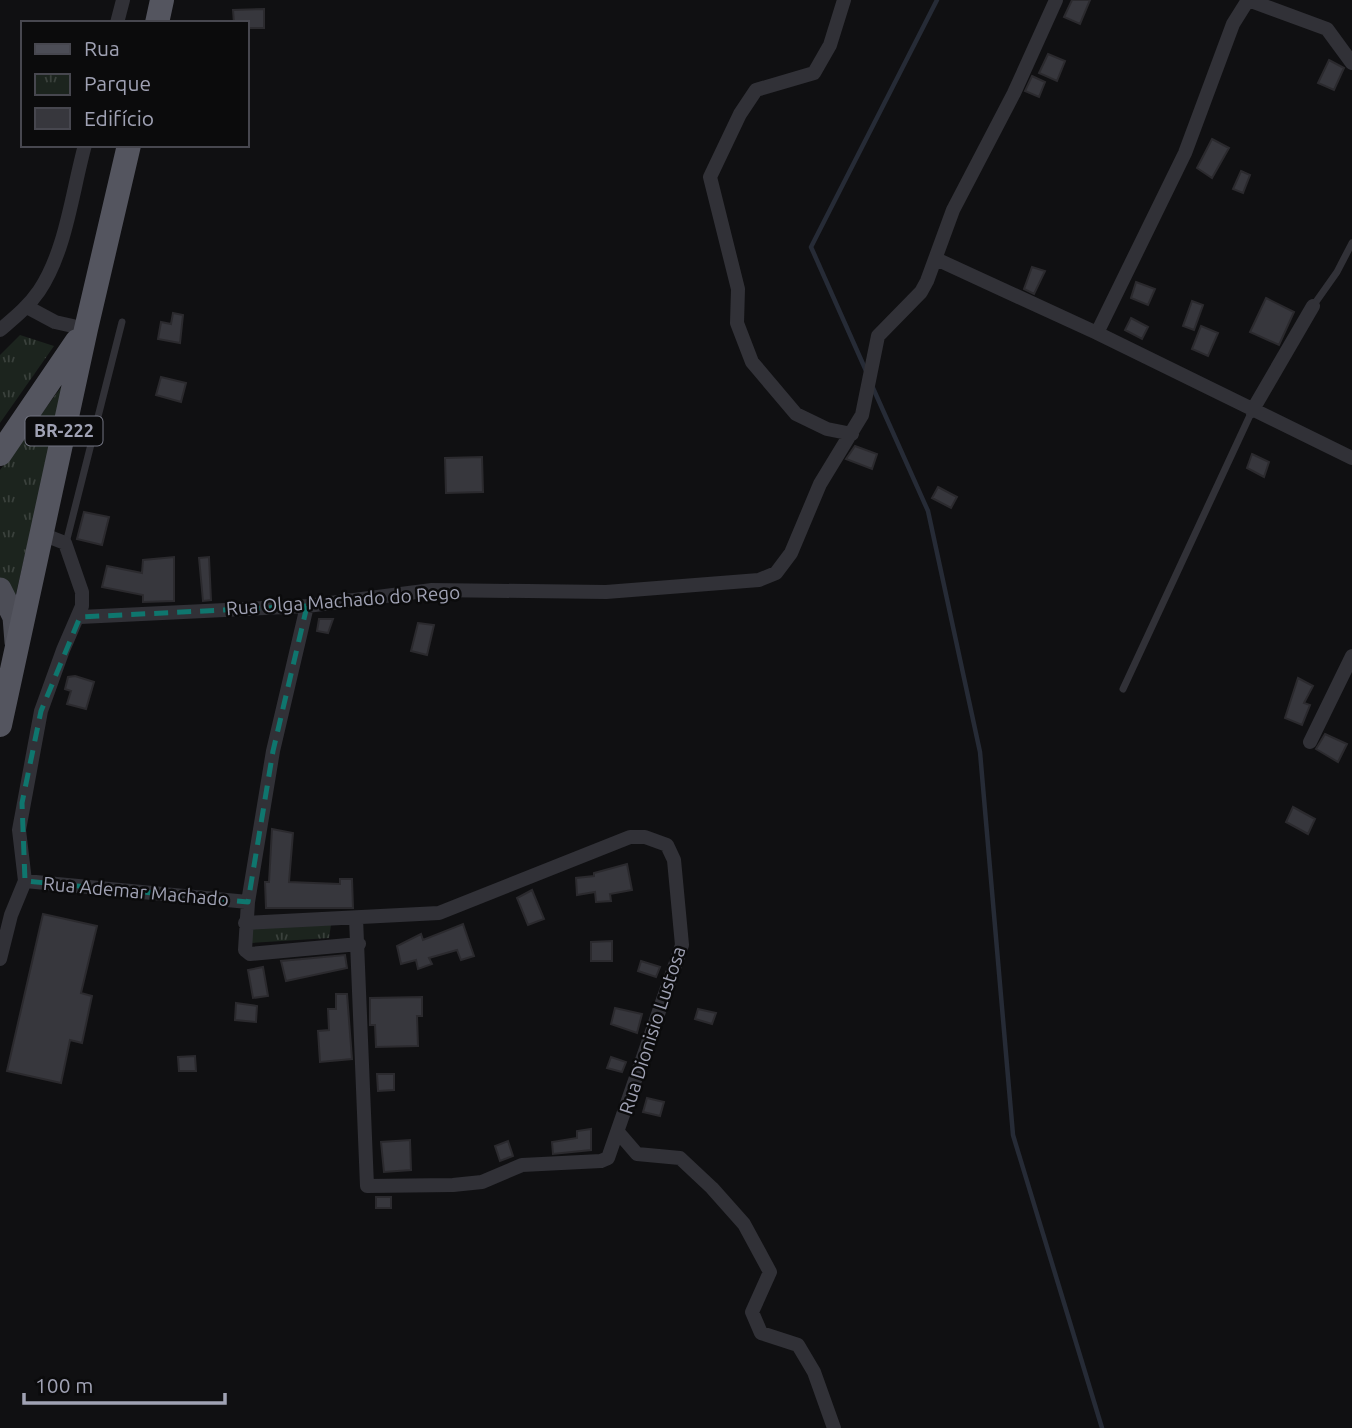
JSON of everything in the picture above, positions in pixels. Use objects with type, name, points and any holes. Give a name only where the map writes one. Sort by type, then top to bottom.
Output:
[{"type":"highway","points":[[157,21],[162,0]]},
{"type":"highway","name":"BR-222","points":[[15,655],[129,147]]},
{"type":"highway","points":[[0,454],[86,329]]},
{"type":"highway","points":[[0,725],[15,655]]},
{"type":"main road","points":[[0,589],[14,617],[15,655]]},
{"type":"main road","name":"BR-222","points":[[0,680],[15,655]]},
{"type":"street","points":[[118,21],[123,0]]},
{"type":"street","points":[[844,0],[830,46],[814,73],[756,90],[740,114],[710,177],[738,289],[737,323],[752,362],[796,414],[827,429],[852,434]]},
{"type":"street","points":[[730,254],[734,276],[735,339],[750,357],[776,404],[819,426],[841,450],[852,434],[867,396],[878,335],[920,292],[936,260],[953,210],[1014,93],[1056,0]]},
{"type":"street","points":[[1097,333],[1185,153],[1224,44],[1248,0],[1327,29],[1352,63]]},
{"type":"street","points":[[0,330],[27,307],[45,280],[58,246],[84,147]]},
{"type":"street","points":[[936,260],[1097,333],[1352,458]]},
{"type":"street","points":[[1252,411],[1313,306]]},
{"type":"street","points":[[27,307],[55,322],[86,329]]},
{"type":"street","name":"Rua Olga Machado do Rego","points":[[80,617],[307,606],[432,590],[606,592],[759,580],[776,573],[791,553],[820,484],[841,450]]},
{"type":"street","points":[[0,959],[11,915],[25,881],[19,830],[41,711],[63,650],[80,617],[82,592],[65,543],[43,534]]},
{"type":"street","points":[[307,606],[273,751],[245,923],[245,950],[250,954],[359,944],[356,918]]},
{"type":"street","points":[[1310,742],[1350,665]]},
{"type":"street","name":"Rua Ademar Machado","points":[[245,923],[356,918],[448,910],[630,837]]},
{"type":"street","name":"Rua Dionisio Lustosa","points":[[359,944],[367,1186],[472,1183],[522,1165],[598,1162],[611,1153],[682,945],[674,860],[667,845],[656,839],[630,837]]},
{"type":"street","name":"Rua Ademar Machado","points":[[25,881],[248,902]]},
{"type":"street","points":[[618,1132],[637,1154],[680,1158],[744,1224],[769,1272],[752,1312],[761,1332],[798,1345],[814,1372],[834,1428]]},
{"type":"lane","points":[[1313,306],[1337,272],[1352,243]]},
{"type":"lane","points":[[65,543],[122,322]]},
{"type":"lane","points":[[1123,689],[1252,411]]},
{"type":"highlighted area","points":[[307,606],[273,751],[248,902],[25,881],[22,803],[41,711],[80,617]]},
{"type":"green space","points":[[20,335],[54,346],[0,423],[0,355]]},
{"type":"green space","points":[[65,382],[15,598],[0,580],[0,470]]},
{"type":"green space","points":[[331,925],[329,938],[251,943],[251,927]]},
{"type":"building","points":[[1072,0],[1090,0],[1080,24],[1064,17]]},
{"type":"building","points":[[264,9],[264,28],[248,28],[248,21],[234,21],[233,10]]},
{"type":"building","points":[[1048,54],[1065,61],[1057,81],[1039,73]]},
{"type":"building","points":[[1329,60],[1344,68],[1334,90],[1318,83]]},
{"type":"building","points":[[1032,76],[1045,82],[1039,97],[1025,91]]},
{"type":"building","points":[[1212,139],[1229,148],[1212,178],[1197,168]]},
{"type":"building","points":[[1241,171],[1250,175],[1243,193],[1233,189]]},
{"type":"building","points":[[1032,267],[1045,271],[1034,294],[1024,289]]},
{"type":"building","points":[[1136,282],[1155,289],[1148,305],[1131,298]]},
{"type":"building","points":[[1266,298],[1294,312],[1279,345],[1250,332]]},
{"type":"building","points":[[1192,301],[1203,305],[1194,330],[1183,326]]},
{"type":"building","points":[[173,313],[183,315],[180,343],[158,339],[161,322],[171,324]]},
{"type":"building","points":[[1131,318],[1148,327],[1142,339],[1125,330]]},
{"type":"building","points":[[1201,326],[1218,333],[1208,356],[1192,349]]},
{"type":"building","points":[[161,377],[186,383],[181,402],[156,395]]},
{"type":"building","points":[[855,446],[877,454],[872,469],[846,459]]},
{"type":"building","points":[[1252,454],[1269,462],[1264,477],[1247,468]]},
{"type":"building","points":[[482,457],[483,492],[446,493],[445,458]]},
{"type":"building","points":[[938,487],[957,497],[951,508],[932,498]]},
{"type":"building","points":[[84,512],[109,517],[102,545],[77,539]]},
{"type":"building","points":[[174,557],[174,601],[143,602],[143,595],[102,587],[107,566],[142,573],[143,560]]},
{"type":"building","points":[[209,557],[211,600],[203,601],[199,558]]},
{"type":"building","points":[[319,619],[333,619],[328,633],[317,631]]},
{"type":"building","points":[[418,623],[434,625],[427,655],[411,651]]},
{"type":"building","points":[[75,676],[94,682],[86,709],[67,704],[71,691],[65,689],[68,677]]},
{"type":"building","points":[[1298,678],[1313,686],[1304,703],[1310,705],[1302,725],[1285,718]]},
{"type":"building","points":[[1325,734],[1347,744],[1338,762],[1316,749]]},
{"type":"building","points":[[1293,807],[1315,819],[1308,834],[1286,822]]},
{"type":"building","points":[[272,829],[293,833],[289,882],[340,884],[340,879],[352,879],[353,908],[266,908],[265,882],[269,882]]},
{"type":"building","points":[[627,864],[632,890],[610,894],[611,901],[596,902],[595,892],[577,895],[576,878],[594,876],[594,873]]},
{"type":"building","points":[[532,890],[544,919],[528,925],[517,898]]},
{"type":"building","points":[[43,914],[97,926],[81,993],[92,996],[82,1043],[70,1040],[61,1083],[7,1071]]},
{"type":"building","points":[[463,924],[474,956],[461,960],[457,950],[429,958],[432,964],[418,969],[416,960],[401,964],[397,946],[421,934],[423,940]]},
{"type":"building","points":[[612,941],[612,961],[591,961],[591,942]]},
{"type":"building","points":[[345,955],[347,968],[286,981],[281,961]]},
{"type":"building","points":[[641,961],[660,967],[656,977],[638,971]]},
{"type":"building","points":[[263,967],[268,996],[253,998],[248,970]]},
{"type":"building","points":[[336,994],[347,994],[352,1059],[320,1062],[318,1031],[329,1030],[328,1009],[336,1009]]},
{"type":"building","points":[[422,997],[422,1016],[417,1016],[418,1046],[376,1047],[375,1025],[370,1025],[370,998]]},
{"type":"building","points":[[236,1003],[257,1006],[256,1022],[235,1020]]},
{"type":"building","points":[[615,1008],[642,1014],[637,1033],[611,1024]]},
{"type":"building","points":[[698,1009],[716,1013],[712,1024],[695,1019]]},
{"type":"building","points":[[195,1056],[196,1071],[179,1071],[178,1057]]},
{"type":"building","points":[[611,1057],[626,1062],[622,1072],[607,1068]]},
{"type":"building","points":[[377,1074],[394,1074],[394,1090],[378,1091]]},
{"type":"building","points":[[647,1098],[664,1102],[660,1116],[643,1112]]},
{"type":"building","points":[[591,1129],[591,1150],[553,1154],[552,1142],[577,1138],[577,1131]]},
{"type":"building","points":[[410,1140],[411,1170],[384,1172],[381,1142]]},
{"type":"building","points":[[508,1141],[513,1156],[500,1161],[495,1146]]},
{"type":"building","points":[[376,1197],[391,1197],[391,1208],[376,1208]]},
{"type":"waterway","points":[[867,373],[811,247],[937,0]]},
{"type":"waterway","points":[[873,388],[928,511],[980,752],[1013,1135],[1102,1428]]}]
